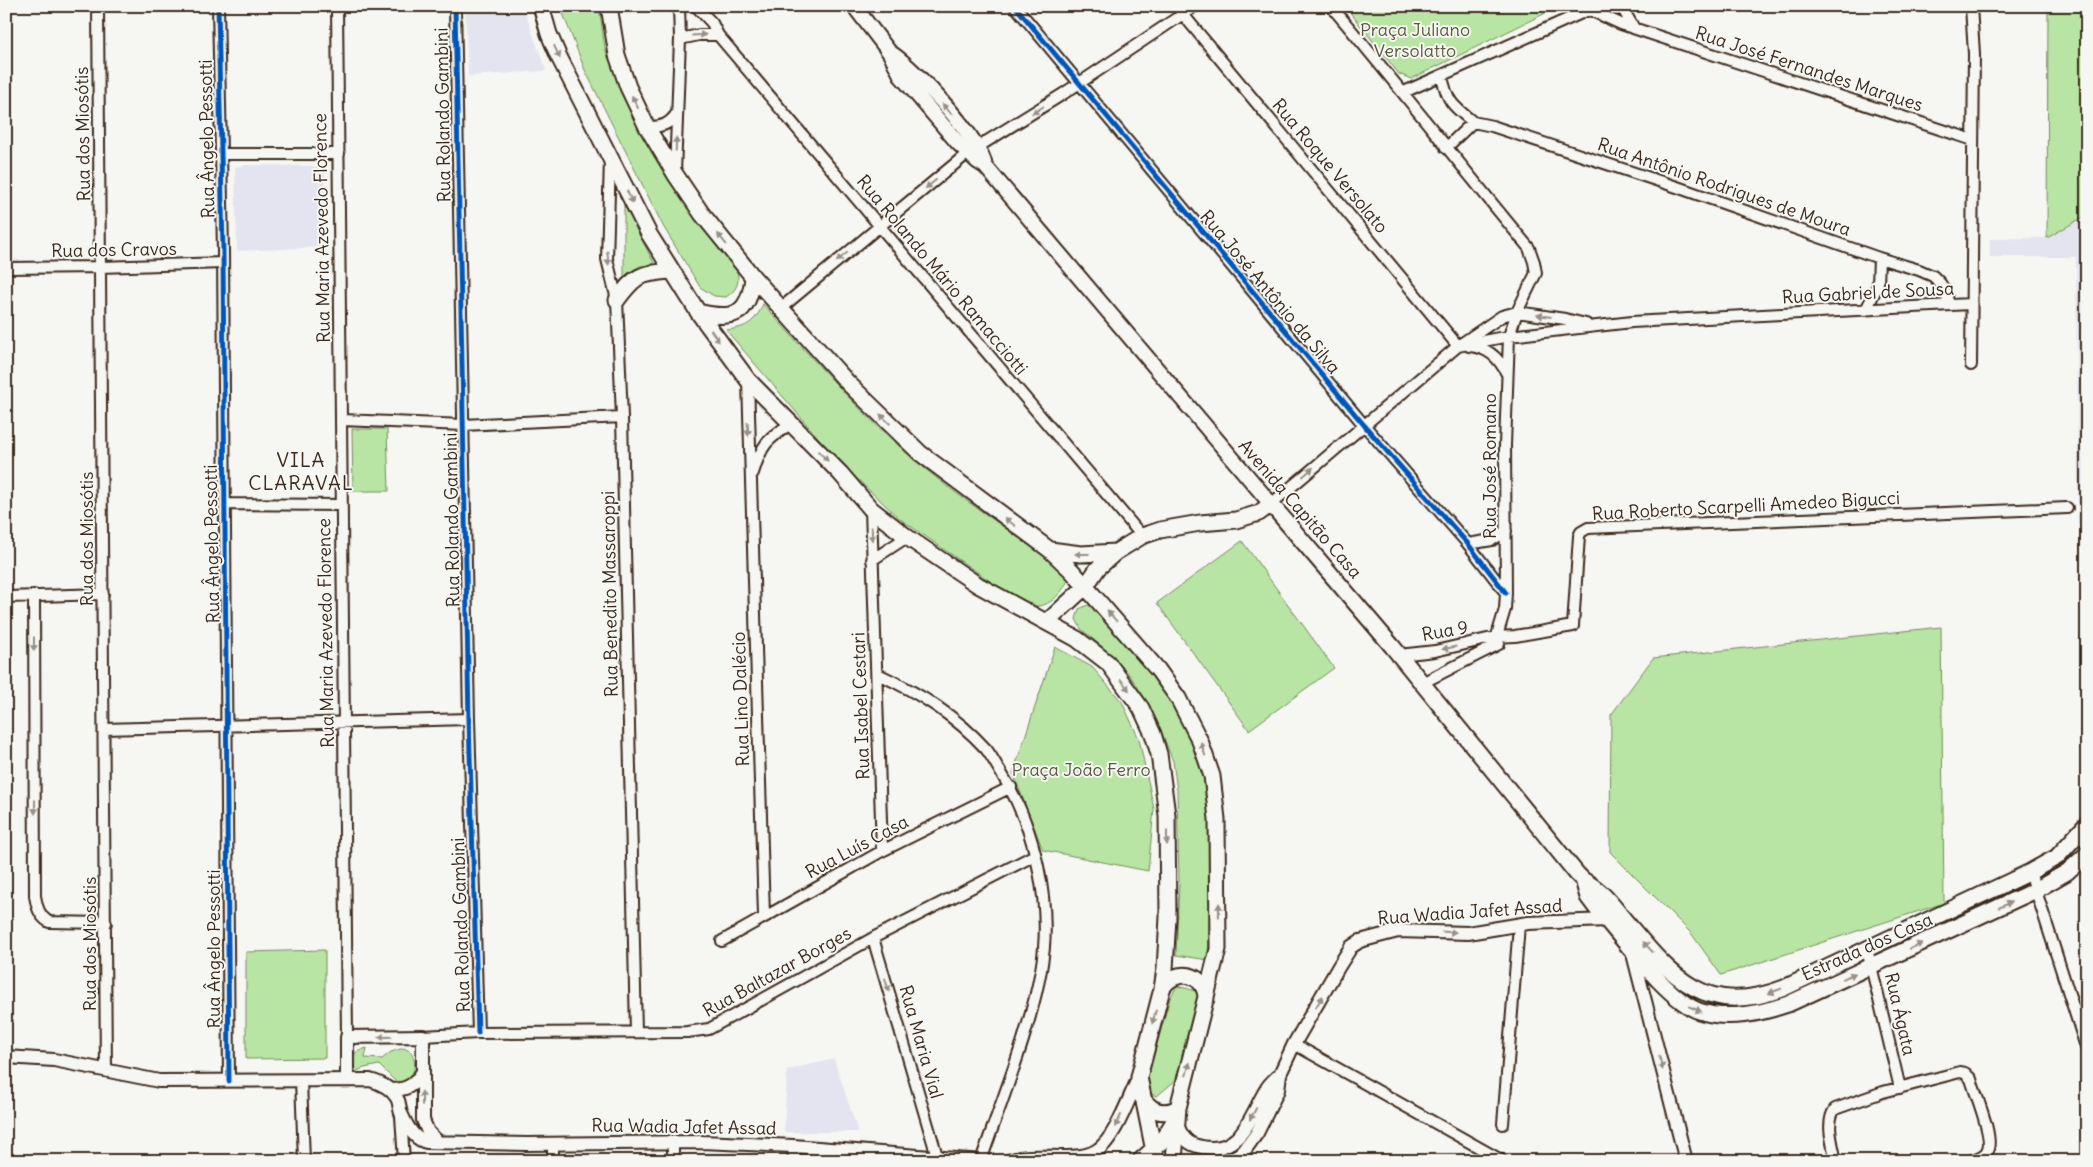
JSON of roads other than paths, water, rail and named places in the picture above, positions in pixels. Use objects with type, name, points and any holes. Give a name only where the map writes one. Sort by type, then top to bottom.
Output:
[{"type":"main road","points":[[541,6],[549,34],[558,55],[604,149],[610,157],[649,234],[698,312],[748,380],[840,473],[871,508],[907,537],[978,585],[1077,638],[1108,664],[1132,694],[1153,734],[1159,754],[1167,815],[1167,944],[1162,989],[1138,1077],[1155,1156]]},
{"type":"main road","points":[[610,6],[617,55],[628,87],[647,127],[702,214],[753,277],[848,383],[920,453],[1050,550],[1072,571],[1132,640],[1178,698],[1200,741],[1212,776],[1217,819],[1218,949],[1177,1115],[1174,1161]]},
{"type":"main road","name":"Avenida Capitão Casa","points":[[854,6],[890,53],[910,68],[967,132],[973,150],[985,166],[1399,655],[1583,880],[1598,888],[1631,948],[1658,978]]},
{"type":"main road","points":[[617,300],[638,276],[671,271]]},
{"type":"main road","points":[[698,312],[726,316],[738,312],[749,299],[753,277]]},
{"type":"main road","points":[[1047,622],[1085,587],[1098,568],[1116,552],[1142,536],[1160,530],[1200,523],[1236,520],[1258,513],[1271,504]]},
{"type":"main road","points":[[1050,550],[1065,554],[1116,552]]},
{"type":"main road","name":"Estrada dos Casa","points":[[1682,981],[1712,997],[1728,999],[1768,994],[2030,872],[2057,857],[2084,834]]},
{"type":"main road","name":"Estrada dos Casa","points":[[1658,978],[1679,1000],[1690,1007],[1712,1014],[1733,1016],[1752,1014],[1780,1007],[2036,890],[2067,872],[2087,854]]},
{"type":"main road","name":"Avenida Capitão Casa","points":[[1612,915],[1682,981]]},
{"type":"main road","points":[[1162,989],[1169,979],[1182,974],[1188,975],[1201,982],[1205,989],[1206,999]]},
{"type":"main road","points":[[1142,1097],[1148,1106],[1160,1112],[1172,1111],[1177,1115]]},
{"type":"main road","points":[[1140,1161],[1155,1156],[1177,1115]]},
{"type":"street","name":"Rua dos Miosótis","points":[[98,6],[106,1071]]},
{"type":"street","name":"Rua Ângelo Pessotti","points":[[218,6],[222,154],[228,1081]]},
{"type":"street","name":"Rua Maria Azevedo Florence","points":[[337,6],[348,1080]]},
{"type":"street","name":"Rua Rolando Gambini","points":[[455,6],[469,719],[478,1033]]},
{"type":"street","points":[[675,174],[680,39],[679,6]]},
{"type":"street","name":"Rua Rolando Mário Ramacciotti","points":[[696,6],[712,23],[718,35],[1142,536]]},
{"type":"street","name":"Rua José Antônio da Silva","points":[[1015,6],[1364,425],[1468,544],[1506,592]]},
{"type":"street","points":[[781,308],[973,150],[1063,94],[1180,10],[1195,6]]},
{"type":"street","name":"Rua José Romano","points":[[1331,6],[1404,92],[1446,148],[1532,254],[1536,273],[1516,312],[1509,336],[1505,445],[1506,592],[1505,609],[1495,642]]},
{"type":"street","points":[[1624,6],[1634,28]]},
{"type":"street","name":"Rua Gabriel de Sousa","points":[[1458,346],[1509,336],[1632,322],[1970,304],[1974,54],[1972,6]]},
{"type":"street","points":[[1404,92],[1592,8]]},
{"type":"street","name":"Rua José Fernandes Marques","points":[[1592,8],[1634,28],[1973,140]]},
{"type":"street","name":"Rua Roque Versolato","points":[[1180,10],[1458,346]]},
{"type":"street","points":[[680,39],[699,35],[718,35]]},
{"type":"street","name":"Rua Antônio Rodrigues de Moura","points":[[1442,76],[1451,104],[1473,122],[1492,126],[1677,186],[1933,276],[1945,291],[1949,304]]},
{"type":"street","points":[[647,127],[662,127],[673,119],[677,113]]},
{"type":"street","points":[[1446,148],[1473,122]]},
{"type":"street","points":[[222,154],[338,154]]},
{"type":"street","name":"Rua Benedito Massaroppi","points":[[610,157],[607,259],[617,300],[622,417],[636,1032]]},
{"type":"street","points":[[1866,310],[1878,285],[1879,258]]},
{"type":"street","name":"Rua dos Cravos","points":[[6,268],[223,263]]},
{"type":"street","points":[[1970,304],[1971,365]]},
{"type":"street","name":"Rua Gabriel de Sousa","points":[[1271,504],[1458,346],[1502,316],[1516,312],[1565,319],[1592,326]]},
{"type":"street","name":"Rua José Romano","points":[[1458,346],[1476,346],[1488,350],[1502,363],[1507,374]]},
{"type":"street","name":"Rua Lino Dalécio","points":[[748,380],[764,916]]},
{"type":"street","points":[[342,420],[464,425],[622,417]]},
{"type":"street","name":"Rua Lino Dalécio","points":[[750,481],[762,447],[768,439],[790,424]]},
{"type":"street","points":[[225,504],[342,505]]},
{"type":"street","name":"Rua Isabel Cestari","points":[[871,508],[878,674],[882,851]]},
{"type":"street","name":"Rua Roberto Scarpelli Amedeo Bigucci","points":[[1495,642],[1516,636],[1573,626],[1579,536],[1581,532],[1588,528],[2067,508]]},
{"type":"street","points":[[1468,544],[1492,540],[1506,531]]},
{"type":"street","points":[[872,560],[907,537]]},
{"type":"street","points":[[6,596],[103,594]]},
{"type":"street","points":[[34,596],[35,886],[38,909],[42,918],[49,922],[106,923]]},
{"type":"street","name":"Rua 9","points":[[1399,655],[1495,642]]},
{"type":"street","name":"Rua 9","points":[[1422,683],[1495,642]]},
{"type":"street","points":[[878,674],[912,690],[961,725],[987,750],[1010,787],[1030,834],[1035,854],[1043,899],[1041,969],[1026,1030],[981,1161]]},
{"type":"street","points":[[104,729],[469,719]]},
{"type":"street","name":"Rua Luís Casa","points":[[722,941],[882,851],[1010,787]]},
{"type":"street","name":"Rua Baltazar Borges","points":[[423,1036],[478,1033],[687,1032],[709,1029],[873,938],[1035,854]]},
{"type":"street","points":[[2030,872],[2087,1050]]},
{"type":"street","name":"Rua Wadia Jafet Assad","points":[[1229,1161],[1244,1151],[1257,1134],[1278,1090],[1280,1074],[1294,1044],[1351,947],[1360,941],[1398,931],[1468,933],[1541,922],[1612,915]]},
{"type":"street","points":[[1502,1124],[1519,925]]},
{"type":"street","name":"Rua Maria Vial","points":[[873,938],[937,1156]]},
{"type":"street","points":[[1631,948],[1686,1161]]},
{"type":"street","name":"Rua Ágata","points":[[1867,949],[1900,1088]]},
{"type":"street","points":[[347,1037],[423,1036],[423,1120],[428,1132],[438,1142]]},
{"type":"street","points":[[1294,1044],[1503,1161]]},
{"type":"street","points":[[6,1057],[54,1060],[159,1081],[370,1080],[383,1085],[398,1099],[401,1112],[404,1161]]},
{"type":"street","points":[[390,1090],[405,1089],[413,1085],[422,1073]]},
{"type":"street","points":[[1836,1161],[1830,1124],[1832,1113],[1840,1106],[1955,1073],[1965,1073],[1971,1079],[1989,1138],[1988,1150],[1970,1161]]},
{"type":"street","name":"Rua Wadia Jafet Assad","points":[[1177,1115],[1181,1134],[1191,1144],[1211,1149],[1223,1148],[1240,1135],[1268,1086],[1280,1074]]},
{"type":"street","points":[[1008,1161],[1021,1156],[1084,1155],[1097,1150],[1107,1140],[1115,1126],[1138,1077]]},
{"type":"street","points":[[301,1080],[304,1161]]},
{"type":"street","name":"Rua Wadia Jafet Assad","points":[[401,1112],[419,1140],[438,1142],[673,1142],[793,1146],[901,1157],[937,1156],[981,1161]]},
{"type":"street","points":[[673,1142],[673,1161]]},
{"type":"street","points":[[553,1143],[553,1161]]},
{"type":"street","points":[[793,1146],[794,1161]]},
{"type":"district","name":"VILA CLARAVAL","points":[[301,472]]},
{"type":"park label","name":"Praça Juliano Versolatto","points":[[1415,40]]},
{"type":"park label","name":"Praça João Ferro","points":[[1081,770]]}]
